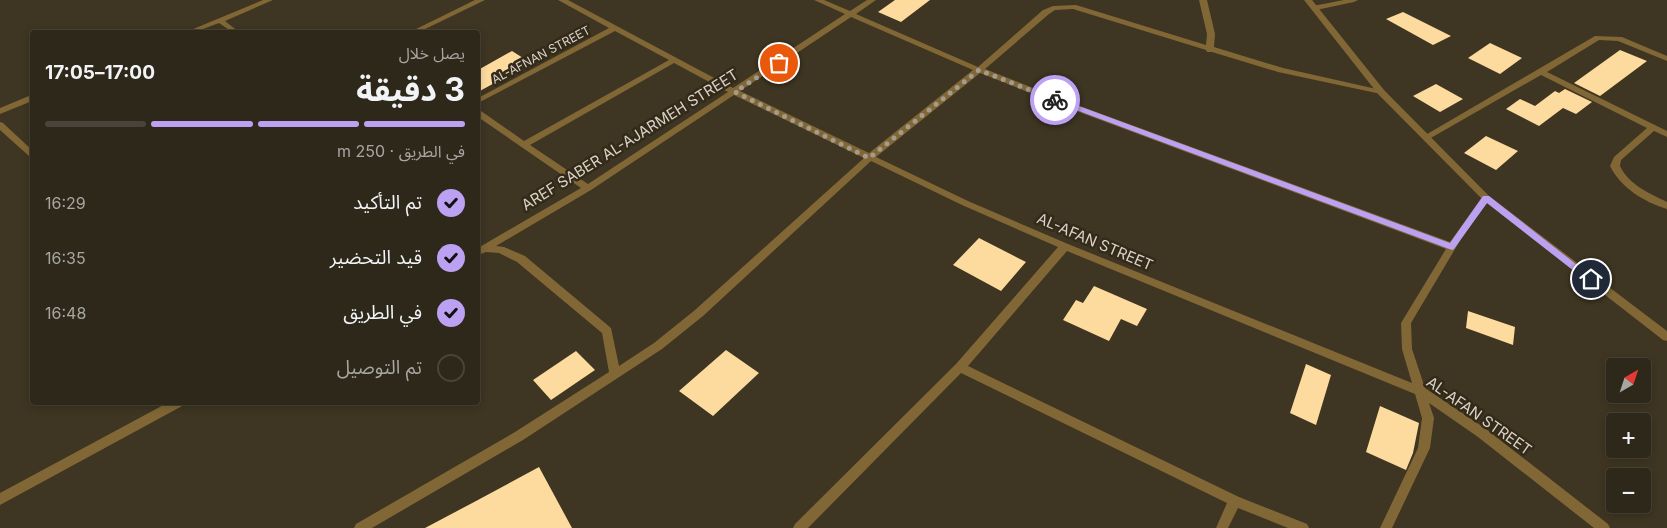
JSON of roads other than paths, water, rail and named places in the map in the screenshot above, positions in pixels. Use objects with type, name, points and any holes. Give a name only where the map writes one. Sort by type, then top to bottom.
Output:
[{"type":"street","points":[[195,30],[269,0]]},
{"type":"street","points":[[418,30],[481,0]]},
{"type":"street","name":"AL-AFAN STREET","points":[[562,0],[735,92],[869,158],[1065,246],[1420,391],[1482,433],[1604,528]]},
{"type":"street","points":[[818,0],[979,70],[1452,247]]},
{"type":"street","name":"AREF SABER AL-AJARMEH STREET","points":[[481,248],[588,188],[872,0]]},
{"type":"street","points":[[1202,0],[1211,34],[1210,50]]},
{"type":"street","points":[[1308,0],[1381,92],[1486,198],[1667,337]]},
{"type":"street","points":[[1316,8],[1354,0]]},
{"type":"street","points":[[360,528],[519,436],[658,346],[700,313],[869,158],[1053,8],[1062,6],[1084,10],[1210,50],[1310,78],[1381,92]]},
{"type":"street","points":[[219,20],[233,30]]},
{"type":"street","name":"AL-AFNAN STREET","points":[[480,100],[615,28]]},
{"type":"street","points":[[1426,136],[1542,72],[1598,38],[1604,37],[1627,42],[1667,59]]},
{"type":"street","points":[[525,144],[674,60]]},
{"type":"street","points":[[1542,72],[1667,134]]},
{"type":"street","points":[[0,111],[30,99]]},
{"type":"street","points":[[480,114],[588,188]]},
{"type":"street","points":[[0,125],[30,152]]},
{"type":"street","points":[[1653,127],[1617,159],[1615,166],[1618,176],[1626,183],[1667,206]]},
{"type":"street","points":[[1386,528],[1426,440],[1428,418],[1407,348],[1406,323],[1452,247],[1486,198]]},
{"type":"street","points":[[799,528],[960,367],[1065,246]]},
{"type":"street","points":[[481,248],[500,250],[521,259],[607,332],[615,374]]},
{"type":"street","points":[[960,367],[1235,501],[1303,528]]},
{"type":"street","points":[[0,498],[174,405]]},
{"type":"street","points":[[1222,528],[1235,501]]}]
